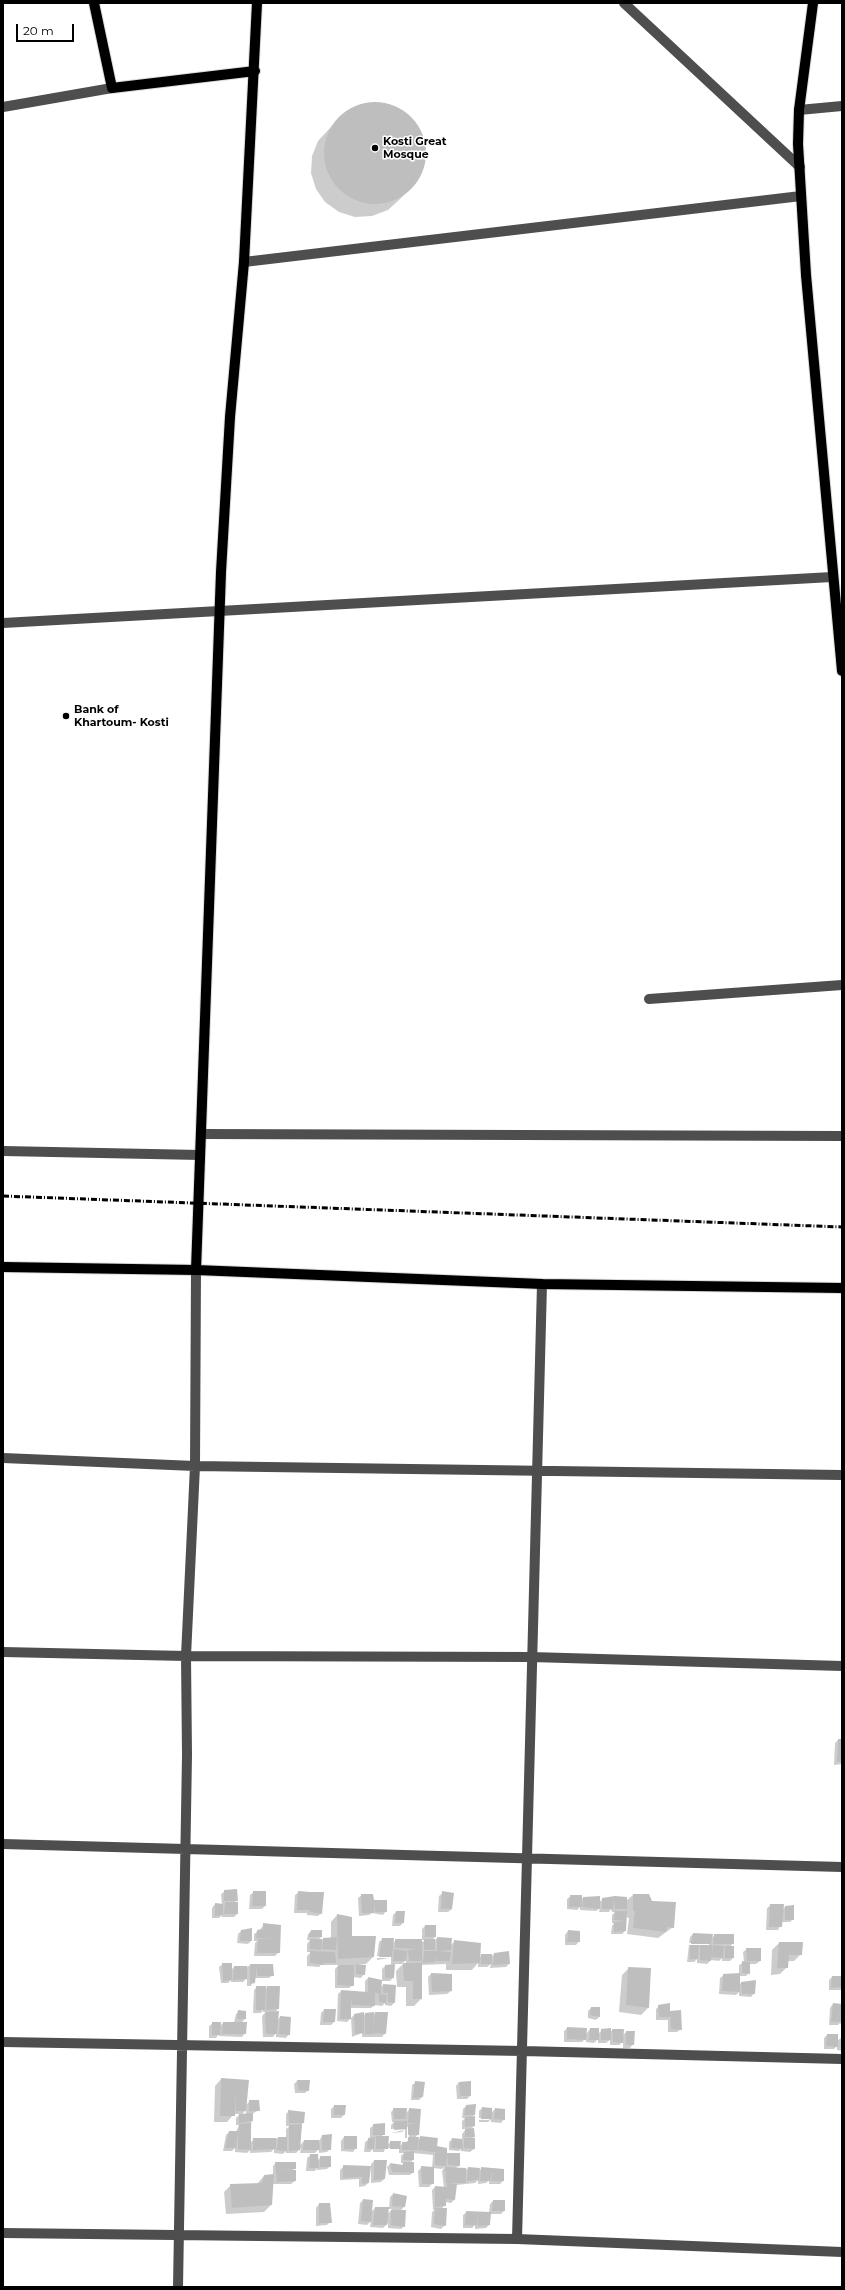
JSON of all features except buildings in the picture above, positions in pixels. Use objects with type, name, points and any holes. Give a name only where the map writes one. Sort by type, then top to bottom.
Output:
[{"type":"main road","points":[[94,3],[112,88],[255,71]]},
{"type":"main road","points":[[196,1270],[219,612],[230,417],[244,262],[255,71],[257,3]]},
{"type":"main road","points":[[813,3],[799,110],[801,196],[832,577],[842,671]]},
{"type":"main road","points":[[3,1267],[196,1270],[542,1284],[842,1288]]},
{"type":"street","points":[[624,3],[800,167]]},
{"type":"street","points":[[3,107],[112,88]]},
{"type":"street","points":[[799,110],[842,106]]},
{"type":"street","points":[[244,262],[801,196]]},
{"type":"street","points":[[3,623],[832,577]]},
{"type":"street","points":[[648,999],[842,985]]},
{"type":"street","points":[[201,1134],[842,1136]]},
{"type":"street","points":[[3,1151],[200,1155]]},
{"type":"street","points":[[178,2287],[180,2236],[184,1848],[187,1755],[186,1656],[195,1466],[196,1270]]},
{"type":"street","points":[[517,2239],[523,2051],[531,1657],[542,1284]]},
{"type":"street","points":[[3,1458],[195,1466],[537,1472],[842,1475]]},
{"type":"street","points":[[3,1652],[186,1656],[531,1657],[842,1666]]},
{"type":"street","points":[[3,1844],[842,1867]]},
{"type":"street","points":[[3,2042],[523,2051],[842,2059]]},
{"type":"street","points":[[3,2233],[517,2239],[842,2252]]},
{"type":"railway","points":[[3,1196],[842,1227]]},
{"type":"place","name":"Kosti Great Mosque","points":[[375,148]]},
{"type":"place","name":"Bank of Khartoum- Kosti","points":[[66,716]]}]
